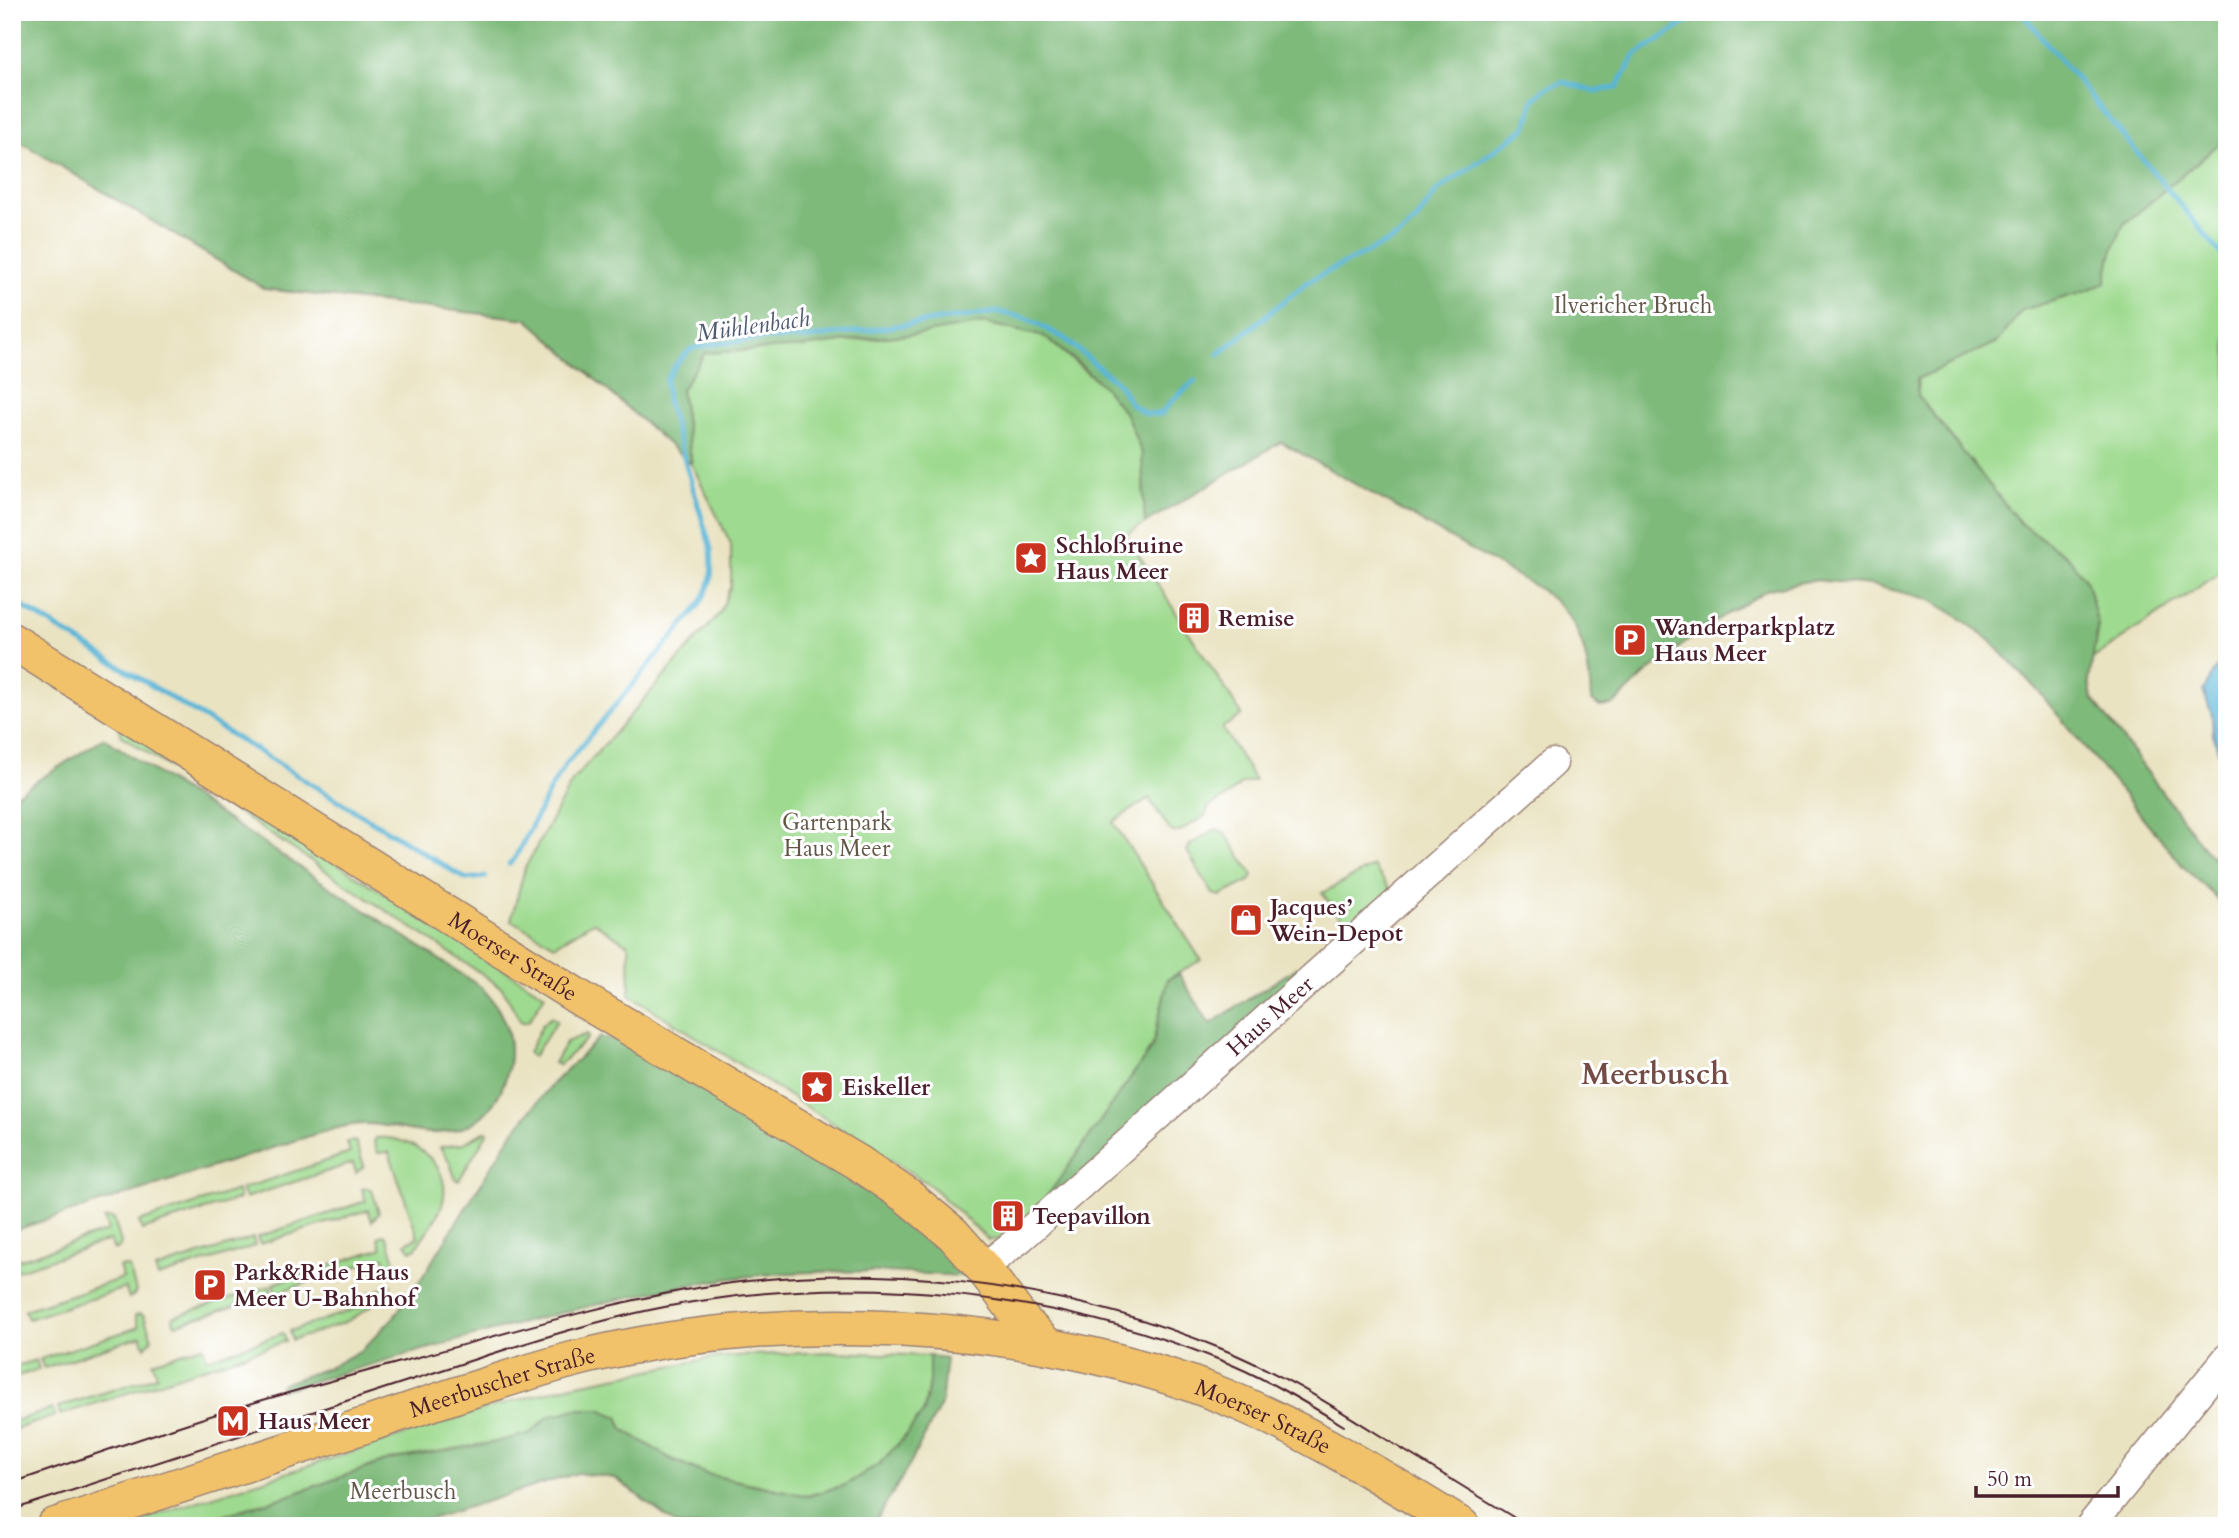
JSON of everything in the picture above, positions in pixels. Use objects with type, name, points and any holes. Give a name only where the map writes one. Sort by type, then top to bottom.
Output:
[{"type":"main road","name":"Moerser Straße","points":[[12,641],[583,1000],[857,1162],[930,1213],[953,1234],[1021,1319],[1047,1346]]},
{"type":"main road","points":[[965,1335],[979,1322],[995,1300],[990,1278]]},
{"type":"main road","name":"Meerbuscher Straße","points":[[54,1526],[572,1360],[646,1345],[749,1330],[839,1327],[965,1335]]},
{"type":"main road","name":"Moerser Straße","points":[[965,1335],[1047,1346],[1107,1358],[1227,1397],[1288,1424],[1462,1526]]},
{"type":"street","name":"Haus Meer","points":[[990,1278],[1021,1237],[1553,763]]},
{"type":"street","points":[[2090,1526],[2227,1359]]},
{"type":"green space","name":"Ilvericher Bruch","points":[[12,12],[2227,12],[2227,137],[2123,225],[2111,255],[2106,282],[2090,290],[2022,310],[1997,342],[1917,379],[1918,396],[2019,522],[2069,558],[2087,582],[2098,625],[2089,681],[2092,698],[2204,848],[2227,870],[2227,908],[2182,865],[2039,692],[1990,640],[1929,599],[1872,585],[1813,580],[1769,589],[1708,625],[1648,672],[1613,705],[1600,707],[1591,700],[1588,667],[1579,635],[1568,615],[1551,598],[1540,589],[1281,442],[1145,523],[1142,454],[1127,416],[1103,386],[1045,337],[985,323],[920,334],[805,347],[705,353],[681,390],[692,465],[527,319],[265,289],[12,137]]},
{"type":"green space","points":[[2227,137],[2227,568],[2092,659],[2098,625],[2069,558],[2019,522],[1918,396],[1917,379],[1997,342],[2022,310],[2090,290],[2105,282],[2111,255],[2123,225]]},
{"type":"green space","name":"Gartenpark Haus Meer","points":[[985,323],[1045,337],[1103,386],[1127,416],[1142,454],[1145,523],[1126,535],[1242,715],[1222,728],[1255,780],[1241,784],[1225,798],[1209,806],[1205,816],[1179,832],[1169,829],[1149,798],[1113,822],[1201,960],[1168,979],[1152,1047],[1028,1224],[1008,1239],[988,1240],[930,1185],[630,995],[629,945],[593,922],[555,945],[511,920],[525,868],[573,780],[720,613],[731,585],[731,544],[692,465],[681,390],[705,353],[845,342]]},
{"type":"green space","points":[[118,725],[545,995],[528,1022],[521,1022],[502,988],[122,736]]},
{"type":"green space","points":[[104,738],[481,987],[500,1013],[510,1043],[505,1079],[493,1104],[484,1114],[462,1128],[448,1132],[424,1133],[372,1124],[340,1128],[12,1231],[12,797]]},
{"type":"green space","points":[[1216,829],[1225,833],[1253,875],[1251,880],[1220,896],[1213,894],[1187,851],[1190,845]]},
{"type":"green space","points":[[1373,866],[1395,895],[1352,931],[1322,893]]},
{"type":"green space","points":[[1298,967],[1309,977],[1028,1224],[1152,1047],[1168,979],[1179,974],[1210,1024]]},
{"type":"green space","points":[[551,1017],[557,1021],[533,1057],[528,1053],[542,1025]]},
{"type":"green space","points":[[587,1034],[588,1038],[559,1065],[554,1063],[566,1042]]},
{"type":"green space","points":[[600,1037],[622,1042],[900,1205],[975,1277],[835,1271],[752,1276],[702,1283],[553,1315],[282,1390],[280,1385],[332,1366],[362,1350],[393,1318],[423,1276],[513,1132],[552,1084]]},
{"type":"green space","points":[[488,1132],[459,1180],[456,1180],[440,1147],[462,1144]]},
{"type":"green space","points":[[376,1138],[390,1138],[417,1148],[428,1156],[443,1179],[441,1208],[415,1249],[411,1251],[406,1243],[418,1237],[389,1152],[378,1153],[374,1142]]},
{"type":"green space","points":[[347,1142],[356,1142],[364,1166],[356,1173],[353,1163],[245,1198],[241,1189],[350,1153]]},
{"type":"green space","points":[[362,1189],[372,1190],[379,1213],[372,1221],[368,1210],[260,1244],[257,1237],[366,1201]]},
{"type":"green space","points":[[237,1190],[239,1199],[142,1230],[139,1222]]},
{"type":"green space","points":[[104,1219],[114,1219],[121,1243],[119,1248],[114,1250],[110,1240],[13,1272],[12,1262],[108,1231]]},
{"type":"green space","points":[[378,1237],[387,1237],[395,1261],[388,1268],[384,1257],[276,1293],[273,1284],[382,1248]]},
{"type":"green space","points":[[253,1238],[255,1246],[158,1277],[155,1269]]},
{"type":"green space","points":[[119,1267],[129,1267],[136,1291],[129,1298],[125,1288],[28,1319],[25,1310],[123,1278]]},
{"type":"green space","points":[[270,1286],[272,1294],[175,1325],[172,1317]]},
{"type":"green space","points":[[390,1286],[380,1298],[358,1315],[333,1327],[292,1340],[290,1331],[361,1307],[357,1297]]},
{"type":"green space","points":[[135,1315],[144,1316],[152,1339],[145,1347],[141,1336],[44,1368],[40,1359],[139,1327]]},
{"type":"green space","points":[[283,1333],[286,1341],[60,1415],[58,1407],[157,1376],[153,1362],[203,1346],[207,1359]]},
{"type":"green space","points":[[834,1352],[929,1356],[929,1383],[924,1411],[903,1439],[879,1464],[845,1485],[807,1496],[706,1474],[671,1459],[623,1429],[618,1417],[600,1409],[548,1417],[532,1433],[492,1443],[389,1460],[288,1496],[187,1526],[121,1526],[485,1409],[573,1385],[712,1358]]},
{"type":"green space","name":"Meerbusch","points":[[929,1356],[946,1358],[941,1405],[873,1526],[678,1526],[615,1478],[577,1473],[408,1526],[187,1526],[288,1496],[389,1460],[492,1443],[531,1433],[548,1417],[576,1409],[600,1409],[618,1417],[623,1429],[671,1459],[706,1474],[808,1496],[845,1485],[879,1464],[903,1439],[924,1411],[929,1383]]},
{"type":"green space","points":[[36,1360],[39,1369],[12,1378],[12,1367]]},
{"type":"green space","points":[[52,1409],[55,1416],[12,1430],[12,1422]]},
{"type":"water","points":[[2227,658],[2227,776],[2213,735],[2212,715],[2203,691],[2218,666]]},
{"type":"waterway","points":[[1219,354],[1309,281],[1398,237],[1416,221],[1437,191],[1526,128],[1534,99],[1547,88],[1563,82],[1594,91],[1617,88],[1635,55],[1703,12]]},
{"type":"waterway","points":[[2021,12],[2227,261]]},
{"type":"waterway","name":"Mühlenbach","points":[[509,864],[515,858],[566,764],[697,608],[709,587],[711,549],[667,400],[666,380],[676,364],[691,349],[762,339],[809,338],[998,312],[1026,318],[1064,338],[1119,384],[1130,403],[1145,414],[1161,414],[1195,381]]},
{"type":"waterway","points":[[12,600],[466,879],[485,877]]},
{"type":"tram line","points":[[12,1483],[256,1402],[618,1304],[685,1290],[752,1281],[821,1276],[889,1276],[958,1282],[1093,1306],[1158,1325],[1222,1349],[1264,1368],[1344,1413],[1528,1526]]},
{"type":"tram line","points":[[12,1510],[554,1335],[658,1308],[759,1294],[891,1290],[1023,1304],[1088,1318],[1152,1336],[1232,1365],[1281,1389],[1344,1426]]},
{"type":"place","name":"Schloßruine Haus Meer","points":[[1031,558]]},
{"type":"place","name":"Remise","points":[[1194,618]]},
{"type":"place","name":"Wanderparkplatz Haus Meer","points":[[1630,640]]},
{"type":"place","name":"Jacques’ Wein-Depot","points":[[1246,920]]},
{"type":"place","name":"Eiskeller","points":[[817,1087]]},
{"type":"place","name":"Teepavillon","points":[[1008,1216]]},
{"type":"place","name":"Park&Ride Haus Meer U-Bahnhof","points":[[210,1285]]},
{"type":"place","name":"Haus Meer","points":[[233,1421]]},
{"type":"district","name":"Meerbusch","points":[[1655,1074]]}]
